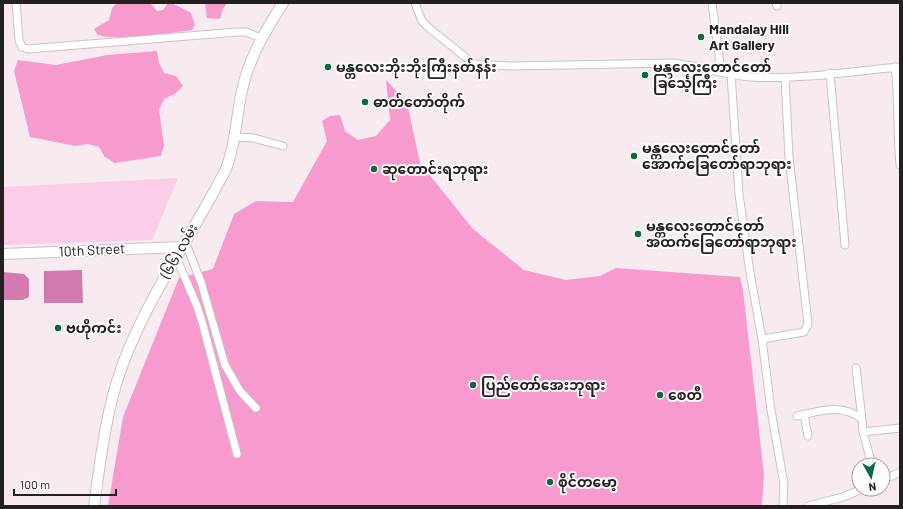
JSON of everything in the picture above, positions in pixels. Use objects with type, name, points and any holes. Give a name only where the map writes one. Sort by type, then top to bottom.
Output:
[{"type":"main road","name":"(၆၆) လမ်း","points":[[94,506],[106,428],[118,378],[148,310],[183,244],[226,169],[235,137],[243,83],[261,38],[283,3]]},
{"type":"main road","name":"10th Street","points":[[3,254],[183,244]]},
{"type":"street","points":[[16,3],[18,40],[22,47],[33,50],[238,32],[246,32],[261,38]]},
{"type":"street","points":[[415,3],[422,21],[474,64],[518,66],[673,63],[750,77],[785,77],[897,67],[900,165]]},
{"type":"street","points":[[712,3],[721,71]]},
{"type":"street","points":[[830,73],[845,245]]},
{"type":"street","points":[[730,74],[739,194],[750,273],[762,339],[771,410],[784,484],[783,506]]},
{"type":"street","points":[[762,339],[804,332],[808,324],[789,157],[785,77]]},
{"type":"street","points":[[235,137],[254,138],[283,146]]},
{"type":"street","points":[[183,244],[201,282],[225,366],[240,391],[256,408]]},
{"type":"street","points":[[176,257],[197,306],[203,325],[237,454]]},
{"type":"street","points":[[856,368],[863,432],[870,457]]},
{"type":"street","points":[[808,436],[801,415],[832,409],[852,412],[862,420]]},
{"type":"street","points":[[863,432],[900,428]]},
{"type":"street","points":[[808,506],[821,505],[851,494]]},
{"type":"shaded area","points":[[117,3],[150,3],[157,11],[163,10],[168,3],[172,3],[191,13],[195,25],[192,30],[144,36],[107,37],[98,35],[94,29],[109,20],[112,8]]},
{"type":"shaded area","points":[[205,3],[227,3],[223,9],[220,19],[207,18]]},
{"type":"shaded area","points":[[157,51],[159,63],[164,73],[176,76],[183,86],[175,94],[164,99],[159,110],[164,145],[161,156],[115,163],[105,157],[99,147],[88,144],[75,146],[30,137],[14,71],[18,60],[56,65],[107,55]]},
{"type":"shaded area","points":[[386,80],[407,102],[420,163],[473,229],[524,270],[566,280],[600,276],[616,268],[740,277],[743,290],[764,474],[762,506],[108,506],[123,417],[179,278],[213,269],[234,214],[256,201],[293,202],[327,141],[322,121],[330,116],[340,115],[345,131],[358,140],[376,136],[390,120]]},
{"type":"shaded area","points":[[178,178],[152,240],[3,245],[3,187]]},
{"type":"shaded area","points":[[82,270],[83,303],[44,303],[44,271]]},
{"type":"shaded area","points":[[3,272],[24,274],[29,279],[29,297],[23,300],[3,300]]},
{"type":"place","name":"Mandalay Hill Art Gallery","points":[[701,37]]},
{"type":"place","name":"မန္တလေးဘိုးဘိုးကြီးနတ်နန်း","points":[[328,67]]},
{"type":"place","name":"မန္တလေးတောင်တော် ‌ခြင်္သေ့ကြီး","points":[[645,75]]},
{"type":"place","name":"ဓာတ်တော်တိုက်","points":[[365,102]]},
{"type":"place","name":"မန္တ‌လေးတောင်တော် အောက်ခြေတော်ရာဘုရား‌","points":[[634,156]]},
{"type":"place","name":"ဆုတောင်းရဘုရား","points":[[374,169]]},
{"type":"place","name":"မန္တ‌လေးတောင်တော် အထက်ခြေတော်ရာဘုရား‌","points":[[638,234]]},
{"type":"place","name":"ဗဟိုကင်း","points":[[58,328]]},
{"type":"place","name":"ပြည်တော်အေးဘုရား","points":[[473,385]]},
{"type":"place","name":"စေတီ","points":[[660,395]]},
{"type":"place","name":"စိုင်တမော့","points":[[550,482]]}]
